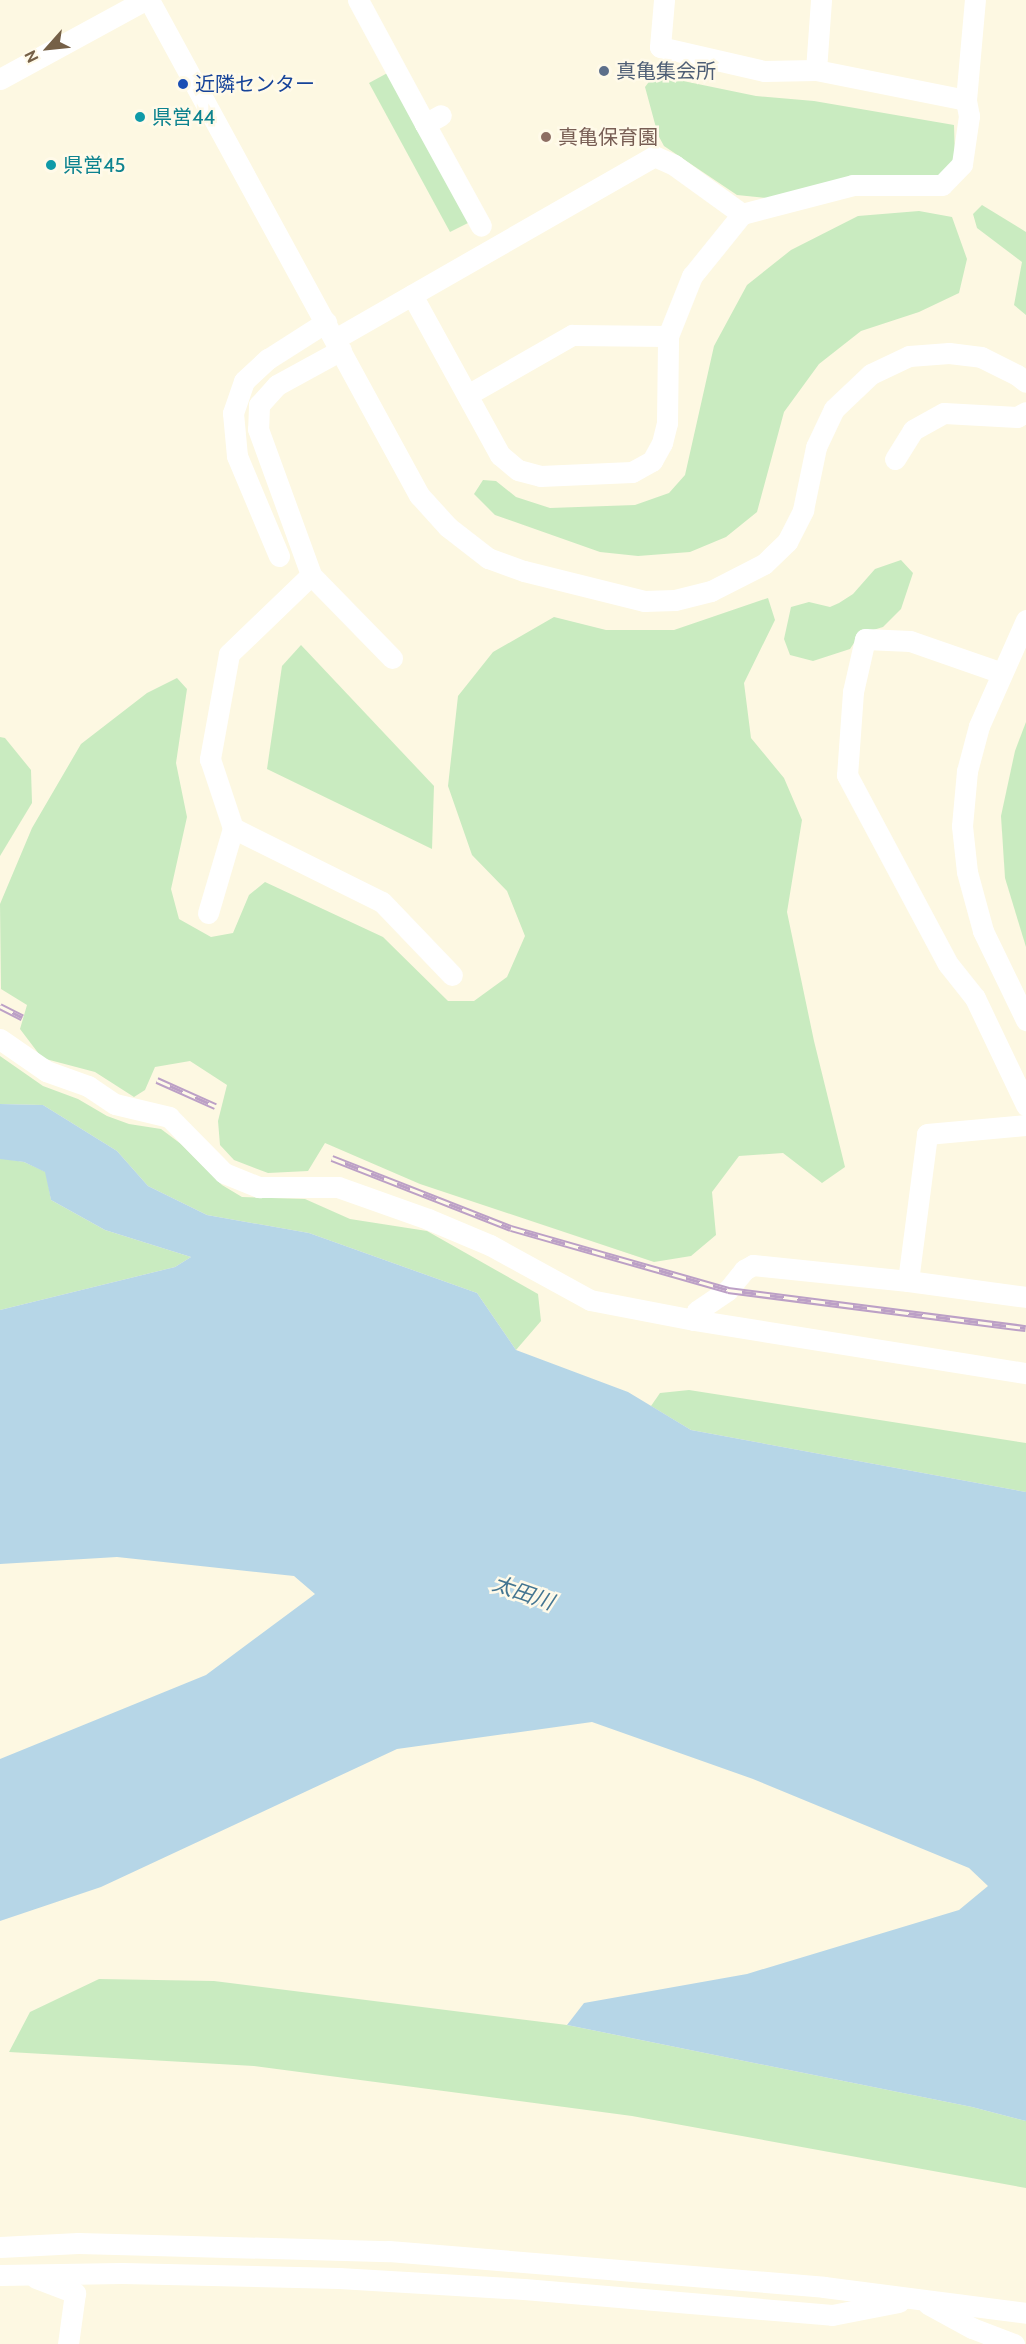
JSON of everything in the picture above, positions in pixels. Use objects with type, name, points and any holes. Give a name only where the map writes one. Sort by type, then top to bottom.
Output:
[{"type":"street","points":[[0,79],[147,0],[419,495],[448,527],[488,558],[524,571],[644,601],[675,600],[711,591],[764,564],[787,542],[803,510],[816,447],[834,408],[871,374],[909,356],[949,353],[981,357],[1026,382]]},
{"type":"street","points":[[358,0],[433,120],[481,226]]},
{"type":"street","points":[[664,0],[660,48],[764,71],[816,70],[966,100]]},
{"type":"street","points":[[816,70],[821,0]]},
{"type":"street","points":[[412,295],[469,394],[500,454],[518,470],[540,476],[632,472],[652,461],[662,443],[667,423],[668,336],[692,276],[742,214],[853,185],[942,185],[962,164],[969,116],[966,100],[975,0]]},
{"type":"street","points":[[279,556],[237,456],[233,413],[244,381],[268,359],[334,337],[412,295],[654,156],[674,165],[742,214]]},
{"type":"street","points":[[469,394],[572,336],[668,336]]},
{"type":"street","points":[[334,337],[277,385],[259,405],[258,429],[266,457],[291,514],[311,575],[392,658]]},
{"type":"street","points":[[895,459],[913,430],[944,413],[1017,417],[1026,412]]},
{"type":"street","points":[[208,913],[233,828],[210,759],[229,654],[311,575]]},
{"type":"street","points":[[1026,621],[979,726],[967,771],[962,826],[967,872],[983,931],[1026,1020]]},
{"type":"street","points":[[1002,674],[910,641],[866,639],[853,692],[848,775],[948,964],[975,998],[1026,1105]]},
{"type":"street","points":[[233,828],[382,902],[452,975]]},
{"type":"street","points":[[0,1039],[46,1071],[88,1086],[115,1104],[169,1117],[224,1173],[259,1187],[338,1187],[429,1219],[490,1245],[590,1300],[694,1320],[1026,1372]]},
{"type":"street","points":[[908,1281],[927,1134],[1026,1125]]},
{"type":"street","points":[[694,1320],[697,1311],[728,1290],[744,1270],[753,1265],[908,1281],[1026,1297]]},
{"type":"street","points":[[0,2247],[78,2243],[389,2251],[824,2287],[1026,2313]]},
{"type":"street","points":[[0,2267],[26,2274],[75,2294],[68,2344]]},
{"type":"street","points":[[0,2275],[122,2273],[339,2278],[524,2289],[832,2314],[917,2298],[972,2328],[1014,2344]]},
{"type":"green space","points":[[404,64],[474,220],[450,232],[369,83]]},
{"type":"green space","points":[[654,75],[756,96],[814,101],[954,125],[955,160],[939,177],[776,199],[737,195],[664,146],[658,135],[645,87]]},
{"type":"green space","points":[[982,205],[1026,232],[1026,315],[1014,305],[1022,262],[977,228],[973,214]]},
{"type":"green space","points":[[919,211],[952,217],[967,259],[959,293],[919,312],[861,331],[819,364],[784,412],[757,512],[726,537],[690,552],[638,556],[600,552],[495,515],[474,494],[483,480],[496,481],[516,497],[550,508],[635,505],[669,493],[685,475],[714,346],[747,285],[791,250],[858,216]]},
{"type":"green space","points":[[901,560],[913,573],[901,609],[883,627],[860,634],[850,649],[813,661],[790,655],[784,639],[791,607],[809,602],[830,607],[853,594],[875,569]]},
{"type":"green space","points":[[768,598],[775,620],[744,683],[751,738],[784,778],[802,820],[787,912],[814,1041],[845,1167],[822,1183],[783,1153],[739,1156],[712,1192],[716,1235],[691,1256],[654,1262],[420,1184],[325,1143],[308,1171],[268,1173],[234,1160],[220,1145],[218,1121],[227,1085],[190,1061],[155,1067],[145,1090],[134,1097],[95,1072],[42,1058],[20,1029],[27,1005],[1,989],[0,904],[32,828],[81,744],[147,693],[177,678],[187,689],[176,763],[187,817],[171,889],[179,919],[211,937],[233,933],[249,895],[265,882],[383,937],[448,1001],[474,1001],[507,977],[525,936],[507,891],[472,855],[448,786],[458,696],[493,652],[554,617],[606,630],[674,630]]},
{"type":"green space","points":[[301,645],[434,786],[432,849],[267,769],[282,666]]},
{"type":"green space","points":[[1026,722],[1026,947],[1005,878],[1001,816],[1015,751]]},
{"type":"green space","points":[[0,737],[5,738],[31,770],[32,803],[0,856]]},
{"type":"green space","points":[[0,1056],[43,1086],[78,1099],[107,1116],[129,1124],[161,1129],[181,1144],[222,1185],[242,1197],[305,1199],[350,1219],[427,1231],[538,1294],[541,1321],[516,1350],[477,1293],[309,1233],[207,1215],[148,1186],[117,1151],[43,1105],[0,1104]]},
{"type":"green space","points":[[0,1158],[24,1162],[46,1172],[51,1200],[105,1230],[191,1257],[175,1267],[0,1310]]},
{"type":"green space","points":[[689,1390],[1026,1443],[1026,1492],[691,1430],[651,1406],[660,1393]]},
{"type":"green space","points":[[99,1979],[214,1981],[567,2025],[972,2107],[1026,2121],[1026,2188],[632,2116],[254,2066],[9,2052],[30,2012]]},
{"type":"water","name":"太田川","points":[[0,1104],[43,1105],[117,1151],[148,1186],[207,1215],[309,1233],[477,1293],[516,1350],[628,1392],[691,1430],[1026,1492],[1026,2121],[972,2107],[567,2025],[584,2003],[747,1974],[959,1910],[988,1886],[969,1868],[753,1779],[592,1722],[397,1749],[101,1887],[0,1921],[0,1759],[206,1675],[315,1594],[294,1576],[117,1557],[0,1564],[0,1310],[175,1267],[191,1257],[105,1230],[51,1200],[45,1172],[24,1162],[0,1159]]},
{"type":"railway","points":[[0,1006],[22,1017]]},
{"type":"railway","points":[[157,1080],[215,1106]]},
{"type":"railway","points":[[332,1158],[511,1228],[728,1290],[1026,1328]]},
{"type":"place","name":"真亀集会所","points":[[604,71]]},
{"type":"place","name":"近隣センター","points":[[183,84]]},
{"type":"place","name":"県営44","points":[[140,117]]},
{"type":"place","name":"真亀保育園","points":[[546,137]]},
{"type":"place","name":"県営45","points":[[51,165]]}]
